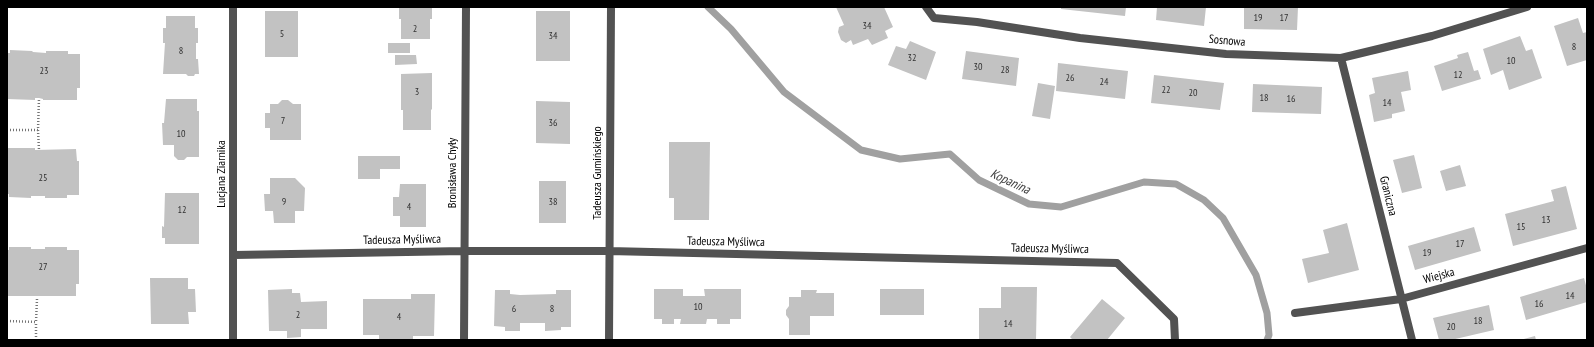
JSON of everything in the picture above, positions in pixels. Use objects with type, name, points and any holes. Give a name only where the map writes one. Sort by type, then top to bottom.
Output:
[{"type":"street","name":"Lucjana Ziarnika","points":[[234,7],[234,340]]},
{"type":"street","name":"Bronisława Chyły","points":[[464,340],[466,7]]},
{"type":"street","name":"Tadeusza Gumińskiego","points":[[609,340],[611,7]]},
{"type":"street","name":"Sosnowa","points":[[926,7],[934,18],[977,22],[1080,38],[1226,54],[1341,58],[1432,36],[1527,7]]},
{"type":"street","name":"Graniczna","points":[[1341,58],[1412,340]]},
{"type":"street","name":"Wiejska","points":[[1295,313],[1401,299],[1587,248]]},
{"type":"street","name":"Tadeusza Myśliwca","points":[[234,255],[464,251],[609,251],[1117,263],[1174,319],[1175,340]]},
{"type":"path","points":[[39,98],[39,150]]},
{"type":"path","points":[[7,130],[38,130]]},
{"type":"path","points":[[36,340],[37,299]]},
{"type":"path","points":[[7,321],[36,322]]},
{"type":"building","points":[[399,7],[432,7],[432,19],[430,19],[430,39],[401,39],[401,19],[399,19]]},
{"type":"building","points":[[836,7],[884,7],[893,27],[885,31],[888,38],[872,45],[868,39],[853,45],[851,40],[846,43],[841,40],[838,32],[839,27],[844,25]]},
{"type":"building","points":[[1061,7],[1126,7],[1125,16],[1061,9]]},
{"type":"building","points":[[1157,7],[1206,7],[1204,26],[1156,20]]},
{"type":"building","points":[[1244,7],[1298,7],[1297,30],[1244,29]]},
{"type":"building","points":[[265,11],[298,11],[298,57],[265,57]]},
{"type":"building","points":[[536,11],[570,11],[570,61],[536,61]]},
{"type":"building","points":[[166,16],[195,16],[195,28],[198,28],[196,59],[198,59],[199,74],[188,76],[186,74],[163,74],[165,43],[163,43],[163,28],[166,28]]},
{"type":"building","points":[[1578,18],[1583,33],[1587,32],[1587,60],[1567,66],[1554,26]]},
{"type":"building","points":[[1520,36],[1526,51],[1532,49],[1542,78],[1509,90],[1503,70],[1491,75],[1483,49]]},
{"type":"building","points":[[910,41],[936,52],[926,80],[888,65],[896,46],[906,49]]},
{"type":"building","points":[[388,43],[410,43],[410,53],[388,53]]},
{"type":"building","points":[[10,50],[46,53],[46,51],[68,51],[68,54],[80,54],[80,88],[77,88],[77,100],[43,100],[39,98],[35,98],[35,100],[7,99],[7,53],[10,53]]},
{"type":"building","points":[[966,51],[1019,58],[1016,86],[962,79]]},
{"type":"building","points":[[1468,52],[1474,71],[1478,70],[1481,79],[1442,91],[1434,66],[1458,58],[1457,55]]},
{"type":"building","points":[[395,55],[416,55],[417,64],[395,65]]},
{"type":"building","points":[[1058,63],[1128,71],[1125,99],[1056,91]]},
{"type":"building","points":[[1408,71],[1411,90],[1401,92],[1405,111],[1392,114],[1392,118],[1374,122],[1369,95],[1375,93],[1372,78]]},
{"type":"building","points":[[432,73],[431,130],[403,130],[403,110],[401,110],[401,74]]},
{"type":"building","points":[[1154,75],[1224,83],[1220,110],[1151,103]]},
{"type":"building","points":[[1038,83],[1055,86],[1050,119],[1032,116]]},
{"type":"building","points":[[1253,84],[1322,87],[1321,114],[1252,112]]},
{"type":"building","points":[[166,99],[197,99],[197,111],[199,111],[199,157],[187,157],[184,160],[178,160],[174,156],[174,145],[163,145],[162,123],[164,123]]},
{"type":"building","points":[[282,100],[288,100],[293,104],[301,104],[301,140],[270,140],[270,128],[265,128],[265,113],[270,113],[270,104],[278,104]]},
{"type":"building","points":[[536,101],[570,102],[570,144],[536,143]]},
{"type":"building","points":[[669,142],[710,142],[709,220],[674,220],[674,198],[669,198]]},
{"type":"building","points":[[7,148],[35,148],[35,150],[76,149],[77,161],[79,161],[79,195],[67,195],[67,198],[45,198],[45,196],[31,196],[31,198],[9,197],[9,194],[7,194]]},
{"type":"building","points":[[1414,155],[1422,188],[1402,193],[1393,160]]},
{"type":"building","points":[[358,156],[400,156],[400,169],[380,169],[380,179],[358,179]]},
{"type":"building","points":[[1460,165],[1466,186],[1446,191],[1440,171]]},
{"type":"building","points":[[270,178],[295,178],[305,188],[304,211],[295,211],[295,223],[274,223],[273,211],[265,211],[264,194],[270,194]]},
{"type":"building","points":[[539,181],[566,181],[566,223],[539,223]]},
{"type":"building","points":[[400,184],[426,184],[426,227],[400,227],[400,216],[393,216],[393,197],[399,197]]},
{"type":"building","points":[[1566,186],[1577,229],[1513,246],[1505,214],[1554,201],[1551,190]]},
{"type":"building","points":[[165,193],[199,193],[199,244],[165,244],[165,238],[162,238],[162,226],[164,227]]},
{"type":"building","points":[[1347,223],[1359,270],[1308,283],[1302,259],[1329,253],[1323,230]]},
{"type":"building","points":[[1474,227],[1481,251],[1415,270],[1408,246]]},
{"type":"building","points":[[9,247],[31,247],[31,249],[45,249],[45,247],[67,247],[67,250],[79,250],[79,284],[76,284],[76,296],[7,296],[7,250],[9,250]]},
{"type":"building","points":[[150,278],[188,278],[188,289],[195,289],[196,312],[188,312],[189,324],[151,324]]},
{"type":"building","points":[[1584,278],[1587,289],[1587,302],[1526,320],[1520,297]]},
{"type":"building","points":[[1001,287],[1037,287],[1036,340],[979,340],[979,308],[1001,308]]},
{"type":"building","points":[[292,289],[292,293],[300,293],[301,302],[327,301],[327,329],[301,329],[301,337],[287,338],[287,331],[269,331],[268,290]]},
{"type":"building","points":[[654,289],[683,289],[683,296],[705,296],[704,289],[741,289],[741,319],[730,319],[730,324],[717,324],[717,319],[707,319],[706,324],[680,324],[681,319],[674,319],[674,324],[662,324],[662,319],[654,319]]},
{"type":"building","points":[[880,289],[924,289],[924,315],[880,315]]},
{"type":"building","points":[[495,290],[510,290],[510,294],[520,295],[556,294],[556,290],[571,290],[571,327],[561,327],[561,330],[545,331],[545,323],[520,323],[520,331],[505,331],[505,327],[494,326]]},
{"type":"building","points":[[801,290],[817,290],[816,293],[834,293],[834,316],[810,316],[810,335],[789,335],[789,319],[786,315],[786,310],[789,306],[789,297],[801,297]]},
{"type":"building","points":[[411,294],[435,294],[434,336],[413,336],[413,340],[379,340],[379,335],[363,335],[363,299],[411,299]]},
{"type":"building","points":[[1102,299],[1125,318],[1107,340],[1073,340],[1070,337]]},
{"type":"building","points":[[1489,305],[1494,330],[1451,340],[1439,340],[1433,318]]},
{"type":"building","points":[[1535,336],[1536,340],[1520,340]]},
{"type":"waterway","name":"Kopanina","points":[[708,7],[731,29],[784,92],[861,150],[900,159],[950,154],[979,180],[1029,204],[1061,207],[1144,182],[1176,184],[1204,200],[1223,218],[1256,275],[1267,313],[1269,335],[1267,340]]}]
